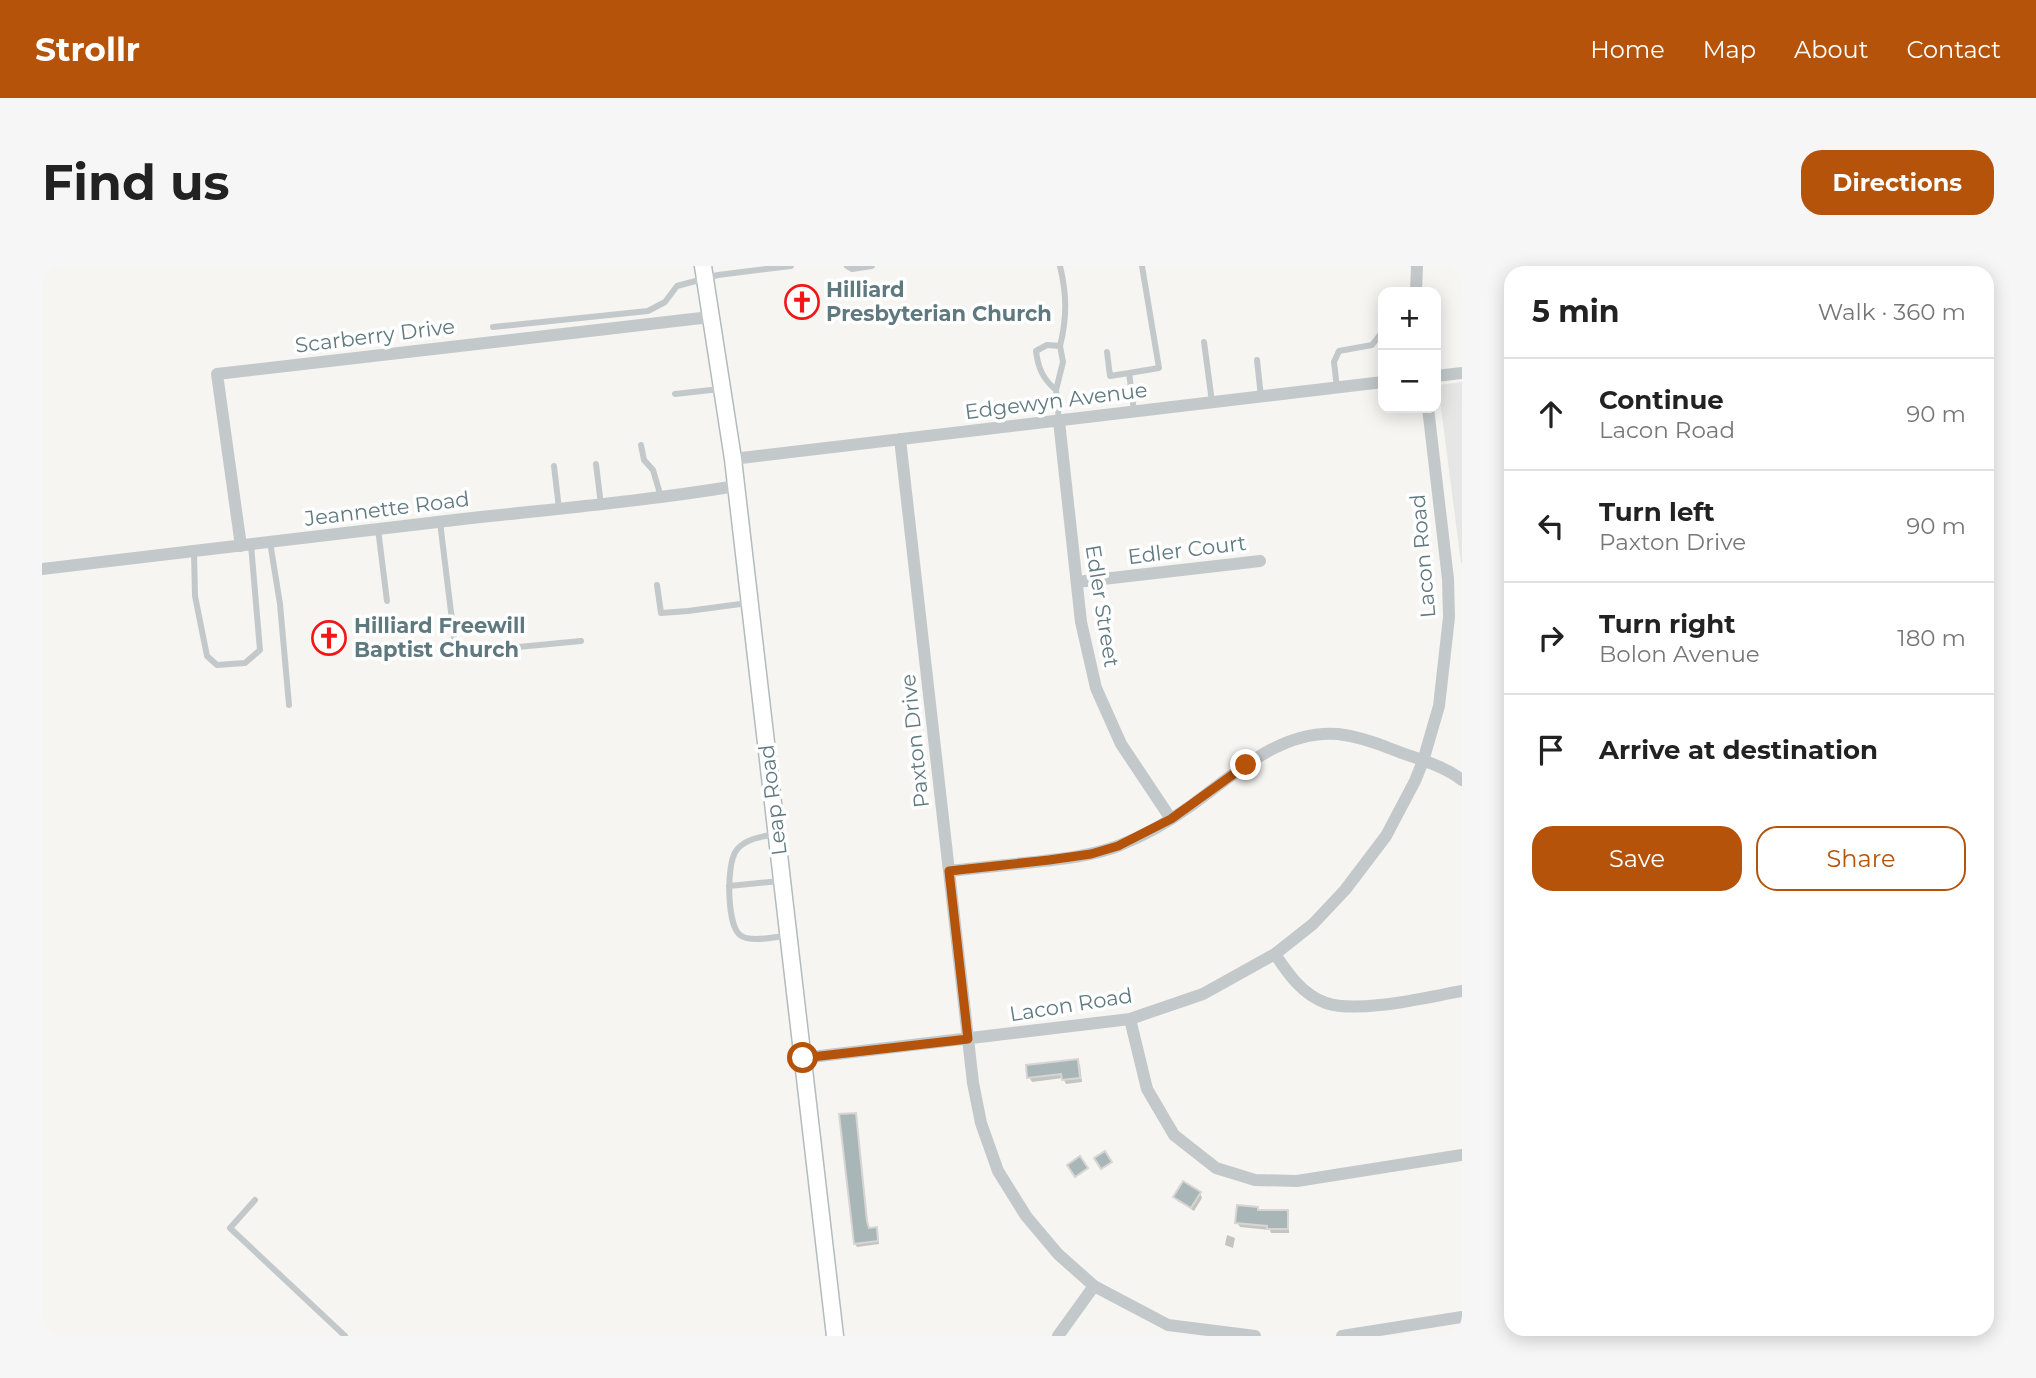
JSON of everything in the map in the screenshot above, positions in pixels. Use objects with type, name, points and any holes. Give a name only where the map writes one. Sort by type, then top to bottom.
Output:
[{"type":"street","points":[[1416,287],[1417,266]]},
{"type":"street","name":"Leap Road","points":[[704,272],[733,459],[835,1336]]},
{"type":"street","name":"Scarberry Drive","points":[[246,545],[217,374],[710,317]]},
{"type":"street","points":[[1441,375],[1462,373]]},
{"type":"street","name":"Edgewyn Avenue","points":[[733,459],[1378,383]]},
{"type":"street","name":"Lacon Road","points":[[803,1058],[1129,1019],[1203,994],[1275,954],[1321,915],[1345,890],[1386,836],[1423,761],[1439,706],[1449,617],[1448,579],[1429,413]]},
{"type":"street","name":"Edler Street","points":[[1059,421],[1081,622],[1096,688],[1121,744],[1171,819]]},
{"type":"street","name":"Paxton Drive","points":[[900,439],[973,1083],[981,1123],[998,1171],[1026,1216],[1058,1254],[1094,1286],[1168,1325],[1255,1336]]},
{"type":"street","name":"Jeannette Road","points":[[42,569],[661,498],[736,486]]},
{"type":"street","name":"Edler Court","points":[[1077,582],[1260,561]]},
{"type":"street","points":[[1448,579],[1462,578]]},
{"type":"street","points":[[949,871],[1091,854],[1118,846],[1171,819],[1246,765],[1288,740],[1312,735],[1338,734],[1382,745],[1452,772],[1462,780]]},
{"type":"street","points":[[1275,954],[1300,986],[1326,1003],[1341,1006],[1403,1001],[1462,991]]},
{"type":"street","points":[[1129,1019],[1147,1089],[1174,1135],[1216,1168],[1255,1180],[1297,1181],[1462,1155]]},
{"type":"street","points":[[1058,1336],[1094,1286]]},
{"type":"street","points":[[1342,1336],[1462,1317]]},
{"type":"lane","points":[[493,327],[649,311],[665,302],[677,286],[704,272],[791,266]]},
{"type":"lane","points":[[848,266],[852,269],[872,266]]},
{"type":"lane","points":[[1059,421],[1056,390],[1063,362],[1060,346],[1066,323],[1064,282],[1060,266]]},
{"type":"lane","points":[[1107,352],[1111,376],[1159,368],[1142,266]]},
{"type":"lane","points":[[1337,388],[1334,362],[1339,351],[1372,345],[1378,337]]},
{"type":"lane","points":[[1204,342],[1212,402]]},
{"type":"lane","points":[[1056,390],[1044,380],[1037,364],[1036,351],[1047,345],[1060,346]]},
{"type":"lane","points":[[1257,360],[1261,397]]},
{"type":"lane","points":[[1129,373],[1134,411]]},
{"type":"lane","points":[[675,394],[722,388]]},
{"type":"lane","points":[[640,445],[644,460],[653,470],[661,498]]},
{"type":"lane","points":[[596,464],[601,505]]},
{"type":"lane","points":[[554,466],[559,509]]},
{"type":"lane","points":[[440,522],[456,653],[581,640]]},
{"type":"lane","points":[[378,529],[387,601]]},
{"type":"lane","points":[[270,542],[280,604],[289,705]]},
{"type":"lane","points":[[194,552],[195,596],[207,656],[217,665],[245,663],[260,650],[246,545]]},
{"type":"lane","points":[[657,585],[661,613],[750,603]]},
{"type":"lane","points":[[776,833],[751,839],[737,849],[731,861],[729,886],[733,925],[738,935],[746,939],[788,935]]},
{"type":"lane","points":[[729,886],[782,881]]},
{"type":"lane","points":[[255,1200],[230,1228],[345,1336]]},
{"type":"shaded area","points":[[1462,382],[1462,563],[1441,408],[1441,385]]},
{"type":"building","points":[[1078,1059],[1080,1078],[1062,1080],[1061,1074],[1027,1078],[1026,1065]]},
{"type":"building","points":[[856,1113],[867,1221],[869,1228],[877,1227],[878,1241],[854,1244],[839,1114]]},
{"type":"building","points":[[1105,1151],[1112,1162],[1101,1169],[1094,1158]]},
{"type":"building","points":[[1080,1156],[1088,1168],[1075,1177],[1067,1165]]},
{"type":"building","points":[[1183,1181],[1201,1192],[1191,1208],[1173,1197]]},
{"type":"building","points":[[1237,1205],[1258,1207],[1258,1210],[1288,1210],[1288,1229],[1267,1229],[1267,1226],[1235,1223]]},
{"type":"place","name":"Hilliard Presbyterian Church","points":[[802,302]]},
{"type":"place","name":"Hilliard Freewill Baptist Church","points":[[329,638]]},
{"type":"route","points":[[803,1058],[968,1039],[949,871],[1091,854],[1118,846],[1171,819],[1246,765]]}]
